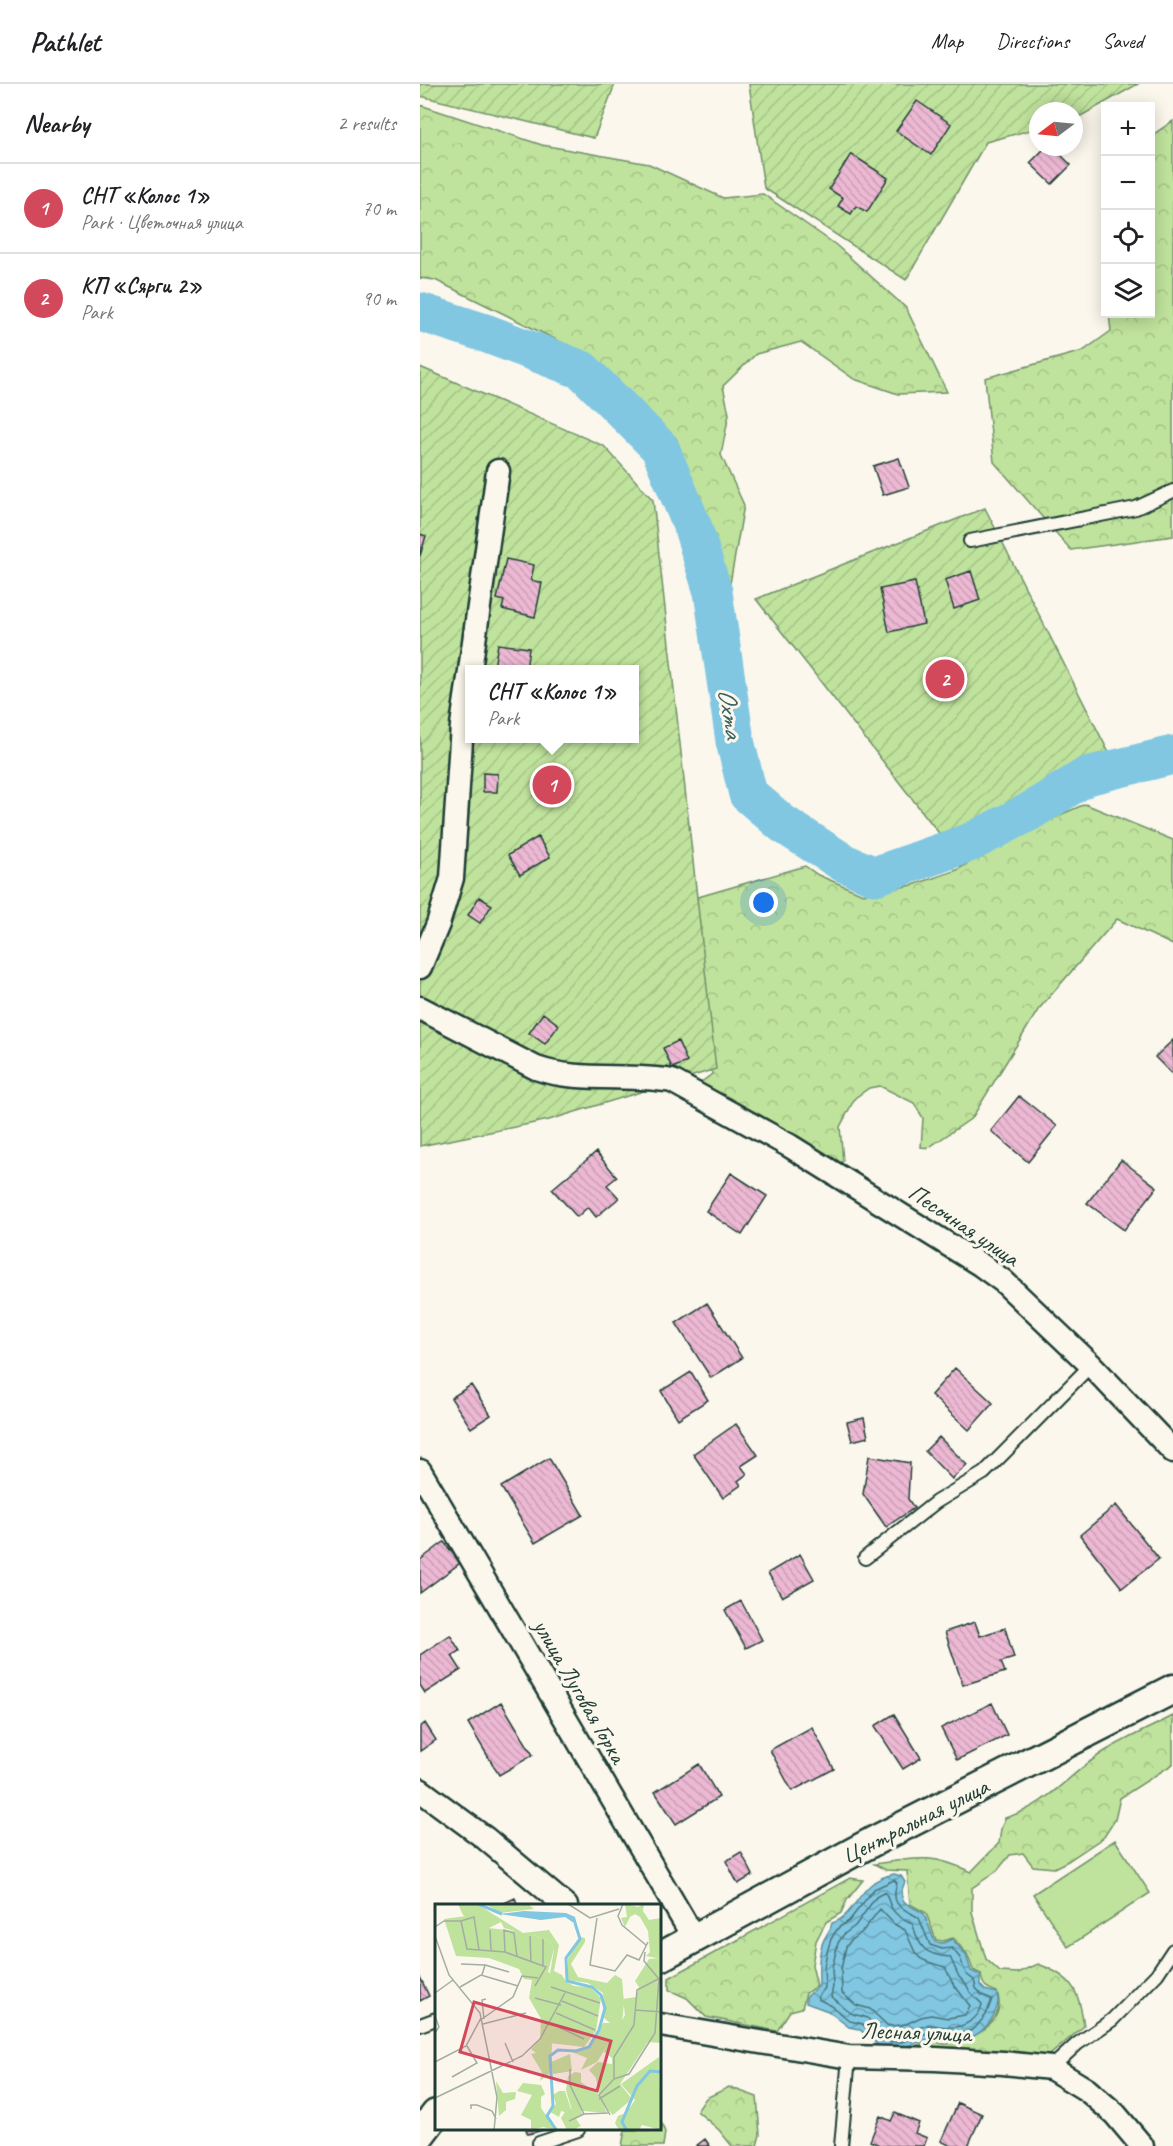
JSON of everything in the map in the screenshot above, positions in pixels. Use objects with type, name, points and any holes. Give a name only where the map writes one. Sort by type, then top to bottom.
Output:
[{"type":"street","points":[[471,665],[498,471]]},
{"type":"street","points":[[420,967],[438,924],[452,878],[465,704]]},
{"type":"street","name":"Песочная улица","points":[[420,1008],[550,1073],[655,1078],[672,1081],[790,1146],[1003,1281],[1091,1365],[1173,1451]]},
{"type":"street","name":"улица Луговая Горка","points":[[420,1471],[693,1938]]},
{"type":"street","name":"Центральная улица","points":[[662,1956],[872,1842],[1173,1689]]},
{"type":"street","points":[[420,1790],[485,1838],[565,1904]]},
{"type":"street","name":"Лесная улица","points":[[662,2025],[849,2057],[936,2059],[1051,2068],[1070,2078],[1115,2114],[1142,2146]]},
{"type":"street","points":[[420,2135],[435,2115]]},
{"type":"lane","points":[[970,541],[1136,508],[1173,491]]},
{"type":"lane","points":[[865,1558],[936,1502],[984,1473],[1091,1365]]},
{"type":"lane","points":[[1051,2068],[1077,2044],[1112,2020],[1157,1974],[1173,1950]]},
{"type":"lane","points":[[420,2025],[435,2019]]},
{"type":"lane","points":[[841,2146],[849,2057]]},
{"type":"lane","points":[[539,2143],[575,2131]]},
{"type":"green space","points":[[420,84],[615,84],[594,138],[420,96]]},
{"type":"green space","points":[[749,84],[1138,84],[1106,102],[1101,102],[1101,105],[1083,115],[1083,102],[1029,102],[1029,130],[986,142],[906,280],[764,188]]},
{"type":"green space","points":[[420,105],[542,145],[649,164],[723,198],[763,194],[836,245],[906,308],[947,392],[898,394],[854,379],[801,342],[756,354],[723,386],[729,414],[721,455],[744,505],[729,589],[710,527],[676,438],[579,351],[435,280],[420,278]]},
{"type":"green space","points":[[1173,121],[1173,536],[1071,550],[994,462],[985,378],[1083,351],[1111,331],[1109,318],[1155,318],[1155,133]]},
{"type":"green space","points":[[420,367],[604,446],[653,500],[716,1069],[549,1120],[420,1146]]},
{"type":"green space","points":[[985,508],[1112,759],[942,837],[756,599]]},
{"type":"green space","points":[[1085,804],[1173,840],[1173,945],[1117,919],[1038,1010],[972,1118],[928,1148],[921,1147],[923,1118],[914,1103],[880,1086],[869,1088],[855,1098],[840,1127],[843,1161],[838,1165],[699,1084],[712,1074],[711,1058],[667,906],[805,866],[818,875],[863,894],[913,885],[957,870],[1012,836]]},
{"type":"green space","points":[[1173,1716],[1173,1764],[1120,1798],[1115,1820],[1104,1837],[1054,1868],[1033,1866],[1023,1853],[1010,1855],[997,1871],[972,1888],[972,1912],[986,1959],[1000,1972],[1018,1973],[1038,1964],[1059,1974],[1067,1980],[1076,1994],[1084,2026],[1051,2054],[1038,2060],[905,2050],[934,2041],[945,2044],[955,2043],[975,2035],[992,2021],[999,2003],[997,1992],[985,1986],[981,1974],[973,1970],[967,1954],[953,1938],[943,1941],[936,1940],[926,1913],[910,1904],[907,1871],[886,1870],[874,1864],[924,1859],[945,1862],[971,1872],[999,1843],[1005,1818],[1045,1798],[1110,1748]]},
{"type":"green space","points":[[1115,1840],[1150,1893],[1068,1947],[1033,1894]]},
{"type":"green space","points":[[850,1878],[863,1880],[847,1900],[841,1913],[826,1922],[816,1941],[812,1965],[817,1986],[806,1993],[802,2008],[790,2011],[777,2031],[706,2017],[687,1998],[669,1990],[669,1978]]},
{"type":"green space","points":[[729,2087],[757,2097],[760,2135],[757,2146],[732,2146],[719,2130],[697,2111],[706,2098]]},
{"type":"green space","points":[[662,2125],[665,2132],[663,2146],[622,2146],[625,2131],[662,2131]]},
{"type":"water","points":[[894,1874],[901,1876],[905,1882],[902,1890],[903,1900],[924,1914],[935,1942],[943,1943],[952,1939],[966,1955],[971,1971],[980,1975],[980,1985],[985,1990],[997,1993],[995,2014],[974,2036],[950,2041],[939,2041],[935,2037],[901,2048],[890,2049],[879,2046],[859,2029],[849,2027],[828,2011],[806,2003],[806,1997],[819,1986],[821,1948],[832,1923],[847,1913],[872,1883]]},
{"type":"building","points":[[917,101],[951,124],[931,155],[896,131]]},
{"type":"building","points":[[851,154],[888,178],[867,212],[856,206],[851,214],[838,206],[843,198],[829,189]]},
{"type":"building","points":[[1037,156],[1062,156],[1071,165],[1052,184],[1030,163]]},
{"type":"building","points":[[899,458],[909,487],[883,495],[873,466]]},
{"type":"building","points":[[420,534],[426,536],[420,556]]},
{"type":"building","points":[[506,559],[534,565],[531,580],[542,583],[535,617],[502,609],[504,601],[497,599]]},
{"type":"building","points":[[971,571],[980,600],[954,609],[945,580]]},
{"type":"building","points":[[915,582],[924,624],[889,632],[880,589]]},
{"type":"building","points":[[498,644],[529,648],[527,665],[494,665]]},
{"type":"building","points":[[483,773],[498,774],[497,792],[483,792]]},
{"type":"building","points":[[538,837],[550,857],[520,875],[508,855]]},
{"type":"building","points":[[479,897],[492,905],[480,923],[468,915]]},
{"type":"building","points":[[543,1013],[559,1025],[545,1044],[529,1033]]},
{"type":"building","points":[[1173,1040],[1173,1075],[1155,1057]]},
{"type":"building","points":[[678,1041],[687,1062],[672,1068],[663,1048]]},
{"type":"building","points":[[1019,1096],[1057,1126],[1028,1162],[991,1131]]},
{"type":"building","points":[[596,1152],[617,1177],[607,1185],[619,1198],[596,1217],[588,1207],[577,1217],[552,1189]]},
{"type":"building","points":[[1121,1160],[1157,1187],[1124,1230],[1087,1203]]},
{"type":"building","points":[[731,1173],[767,1196],[742,1235],[706,1211]]},
{"type":"building","points":[[707,1303],[742,1358],[711,1378],[676,1323]]},
{"type":"building","points":[[955,1368],[993,1403],[969,1430],[931,1395]]},
{"type":"building","points":[[691,1372],[708,1400],[678,1419],[661,1391]]},
{"type":"building","points":[[471,1385],[491,1415],[471,1428],[451,1398]]},
{"type":"building","points":[[864,1418],[868,1437],[852,1441],[847,1422]]},
{"type":"building","points":[[736,1424],[758,1455],[741,1466],[747,1474],[738,1481],[741,1485],[723,1498],[693,1454]]},
{"type":"building","points":[[939,1437],[967,1465],[952,1479],[925,1451]]},
{"type":"building","points":[[869,1456],[910,1463],[908,1499],[914,1508],[886,1527],[863,1494]]},
{"type":"building","points":[[549,1458],[583,1515],[535,1543],[501,1487]]},
{"type":"building","points":[[1116,1505],[1159,1559],[1122,1588],[1080,1535]]},
{"type":"building","points":[[444,1542],[460,1563],[420,1593],[420,1560]]},
{"type":"building","points":[[800,1554],[814,1579],[782,1597],[768,1573]]},
{"type":"building","points":[[741,1601],[762,1640],[746,1648],[725,1610]]},
{"type":"building","points":[[975,1622],[980,1636],[1005,1628],[1014,1658],[1001,1662],[1005,1672],[963,1685],[945,1632]]},
{"type":"building","points":[[450,1635],[460,1651],[452,1656],[461,1670],[425,1693],[420,1685],[420,1655]]},
{"type":"building","points":[[501,1702],[533,1755],[499,1775],[468,1723]]},
{"type":"building","points":[[992,1703],[1007,1735],[957,1760],[941,1728]]},
{"type":"building","points":[[894,1714],[921,1758],[903,1769],[875,1726]]},
{"type":"building","points":[[425,1723],[436,1740],[420,1751],[420,1727]]},
{"type":"building","points":[[812,1727],[834,1769],[792,1791],[770,1750]]},
{"type":"building","points":[[699,1764],[719,1797],[676,1824],[655,1792]]},
{"type":"building","points":[[741,1852],[753,1875],[738,1884],[726,1861]]},
{"type":"building","points":[[515,1898],[517,1904],[502,1904]]},
{"type":"building","points":[[420,1977],[429,1996],[420,2001]]},
{"type":"building","points":[[958,2103],[982,2114],[968,2146],[951,2146],[941,2141]]},
{"type":"building","points":[[895,2113],[919,2123],[915,2133],[927,2138],[924,2146],[881,2146],[870,2141],[880,2116],[891,2121]]},
{"type":"building","points":[[705,2139],[710,2146],[696,2146]]},
{"type":"waterway","name":"Охта","points":[[420,312],[485,333],[582,370],[660,448],[693,528],[713,592],[735,741],[748,794],[783,824],[844,863],[875,876],[971,842],[1029,812],[1087,776],[1173,755]]},
{"type":"place","name":"КП «Сярги 2»","points":[[945,679]]},
{"type":"place","name":"СНТ «Колос 1»","points":[[552,785]]}]
